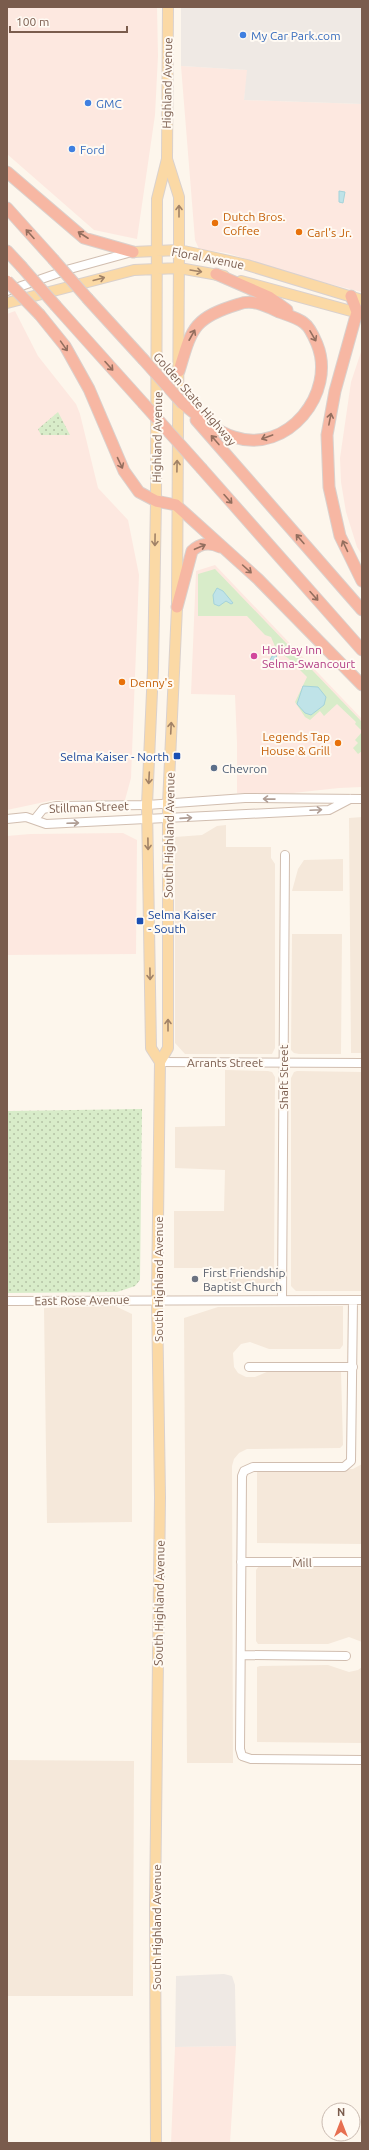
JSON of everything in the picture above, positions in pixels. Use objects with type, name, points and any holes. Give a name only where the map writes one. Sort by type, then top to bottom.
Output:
[{"type":"highway","points":[[7,172],[84,238],[133,252]]},
{"type":"highway","name":"Golden State Highway","points":[[7,208],[183,404],[205,425],[362,610]]},
{"type":"highway","points":[[7,251],[362,650]]},
{"type":"highway","points":[[205,425],[234,437],[261,440],[290,428],[306,413],[319,390],[322,370],[322,355],[314,337],[304,323],[268,297],[216,274]]},
{"type":"highway","points":[[7,281],[40,315],[65,346],[89,389],[124,470],[139,492],[156,500],[176,505],[294,613],[362,685]]},
{"type":"highway","points":[[351,296],[360,313],[352,333],[335,391],[326,435],[329,487],[340,536],[362,581]]},
{"type":"highway","points":[[179,371],[191,334],[206,317],[227,308],[243,303],[260,303],[304,323]]},
{"type":"highway","points":[[352,333],[362,323]]},
{"type":"highway","points":[[177,607],[192,551],[199,546],[214,544],[228,552]]},
{"type":"main road","name":"Highland Avenue","points":[[153,669],[156,500],[157,199],[167,159],[168,7]]},
{"type":"main road","name":"Highland Avenue","points":[[167,159],[179,197],[179,371],[176,505],[177,607]]},
{"type":"main road","name":"Floral Avenue","points":[[133,252],[179,250],[247,265],[362,300]]},
{"type":"main road","name":"Floral Avenue","points":[[7,303],[134,270],[179,268],[216,274],[360,313]]},
{"type":"main road","name":"South Highland Avenue","points":[[156,2143],[155,1906],[160,1497],[157,1299],[160,1062],[168,1048],[168,804],[177,607]]},
{"type":"main road","name":"South Highland Avenue","points":[[153,669],[147,805],[151,1048],[160,1062]]},
{"type":"street","name":"Floral Avenue","points":[[7,291],[70,269],[133,252]]},
{"type":"street","name":"Stillman Street","points":[[35,819],[43,809],[57,806],[147,805],[245,798],[362,799]]},
{"type":"street","name":"Stillman Street","points":[[7,819],[26,817],[46,824],[147,821],[329,810],[350,799]]},
{"type":"street","name":"Shaft Street","points":[[282,1300],[285,855]]},
{"type":"street","name":"Arrants Street","points":[[160,1062],[362,1063]]},
{"type":"street","name":"East Rose Avenue","points":[[7,1301],[157,1299],[358,1300]]},
{"type":"street","points":[[358,1300],[353,1367],[351,1461],[344,1467],[252,1467],[244,1471],[242,1476],[240,1749],[242,1756],[251,1759],[362,1760]]},
{"type":"street","points":[[249,1367],[353,1367]]},
{"type":"street","name":"Mill","points":[[241,1562],[362,1562]]},
{"type":"street","points":[[241,1655],[346,1656]]},
{"type":"shaded area","points":[[7,7],[157,7],[158,56],[155,115],[137,239],[94,230],[7,154]]},
{"type":"shaded area","points":[[181,7],[362,7],[362,104],[244,100],[247,70],[181,66]]},
{"type":"shaded area","points":[[181,66],[248,70],[244,100],[362,104],[362,292],[314,280],[227,253],[199,249],[195,240]]},
{"type":"shaded area","points":[[15,311],[38,356],[76,404],[80,414],[98,488],[128,520],[139,575],[131,778],[125,800],[54,800],[7,810],[7,314]]},
{"type":"shaded area","points":[[362,349],[362,555],[357,547],[346,512],[341,482],[340,458],[351,382]]},
{"type":"shaded area","points":[[215,565],[362,719],[362,787],[293,793],[237,793],[235,695],[191,694],[196,571]]},
{"type":"shaded area","points":[[362,817],[362,1053],[351,1053],[349,818]]},
{"type":"shaded area","points":[[226,825],[226,847],[271,847],[271,858],[275,864],[275,1048],[272,1054],[185,1054],[175,1043],[175,837],[202,835],[217,826]]},
{"type":"shaded area","points":[[123,833],[137,840],[136,954],[7,955],[7,836],[30,834]]},
{"type":"shaded area","points":[[343,859],[343,891],[292,891],[298,869],[304,860]]},
{"type":"shaded area","points":[[292,934],[342,934],[341,1054],[299,1054],[294,1053],[291,1050]]},
{"type":"shaded area","points":[[225,1070],[268,1071],[272,1072],[275,1077],[274,1284],[273,1289],[268,1291],[224,1291],[224,1268],[174,1268],[174,1211],[224,1211],[225,1170],[175,1168],[175,1127],[225,1126]]},
{"type":"shaded area","points":[[294,1072],[362,1072],[362,1291],[296,1291],[291,1286],[291,1078]]},
{"type":"shaded area","points":[[115,1306],[132,1314],[132,1522],[47,1523],[44,1308]]},
{"type":"shaded area","points":[[343,1306],[343,1345],[340,1349],[269,1349],[250,1342],[241,1344],[233,1353],[234,1367],[238,1373],[246,1377],[255,1377],[269,1371],[341,1371],[343,1445],[340,1448],[247,1449],[239,1453],[234,1459],[232,1466],[233,1763],[187,1763],[184,1318],[218,1307]]},
{"type":"shaded area","points":[[362,1464],[362,1544],[257,1543],[257,1472],[353,1469]]},
{"type":"shaded area","points":[[259,1566],[362,1566],[362,1642],[349,1637],[328,1644],[258,1644],[256,1641],[256,1570]]},
{"type":"shaded area","points":[[328,1665],[349,1672],[358,1670],[362,1667],[362,1743],[257,1742],[257,1667]]},
{"type":"shaded area","points":[[7,1760],[134,1761],[133,1996],[7,1996]]},
{"type":"shaded area","points":[[224,1974],[232,1976],[235,1985],[236,2046],[175,2047],[176,1976]]},
{"type":"shaded area","points":[[236,2046],[230,2143],[171,2143],[175,2047]]},
{"type":"green space","points":[[58,412],[70,435],[41,435],[38,429]]},
{"type":"green space","points":[[215,569],[362,722],[362,731],[355,724],[356,722],[337,704],[324,716],[320,711],[310,720],[305,717],[295,702],[307,677],[288,658],[277,651],[271,637],[265,635],[247,616],[198,616],[198,574]]},
{"type":"green space","points":[[362,732],[362,751],[358,754],[353,748],[358,743],[355,740]]},
{"type":"green space","points":[[142,1109],[140,1280],[135,1286],[117,1292],[7,1293],[7,1111]]},
{"type":"water","points":[[339,191],[345,192],[343,203],[339,202]]},
{"type":"water","points":[[217,588],[223,591],[233,603],[231,604],[226,601],[219,606],[214,604],[213,595]]},
{"type":"water","points":[[276,655],[279,665],[273,667],[270,660],[272,656]]},
{"type":"water","points":[[303,686],[318,687],[326,697],[324,705],[311,715],[305,713],[297,704]]},
{"type":"place","name":"My Car Park.com","points":[[243,35]]},
{"type":"place","name":"GMC","points":[[88,103]]},
{"type":"place","name":"Ford","points":[[72,149]]},
{"type":"place","name":"Dutch Bros. Coffee","points":[[215,223]]},
{"type":"place","name":"Carl's Jr.","points":[[299,232]]},
{"type":"place","name":"Holiday Inn Selma-Swancourt","points":[[254,656]]},
{"type":"place","name":"Denny's","points":[[122,682]]},
{"type":"place","name":"Legends Tap House & Grill","points":[[338,743]]},
{"type":"place","name":"Selma Kaiser - North","points":[[177,756]]},
{"type":"place","name":"Chevron","points":[[214,768]]},
{"type":"place","name":"Selma Kaiser - South","points":[[140,921]]},
{"type":"place","name":"First Friendship Baptist Church","points":[[195,1279]]}]
